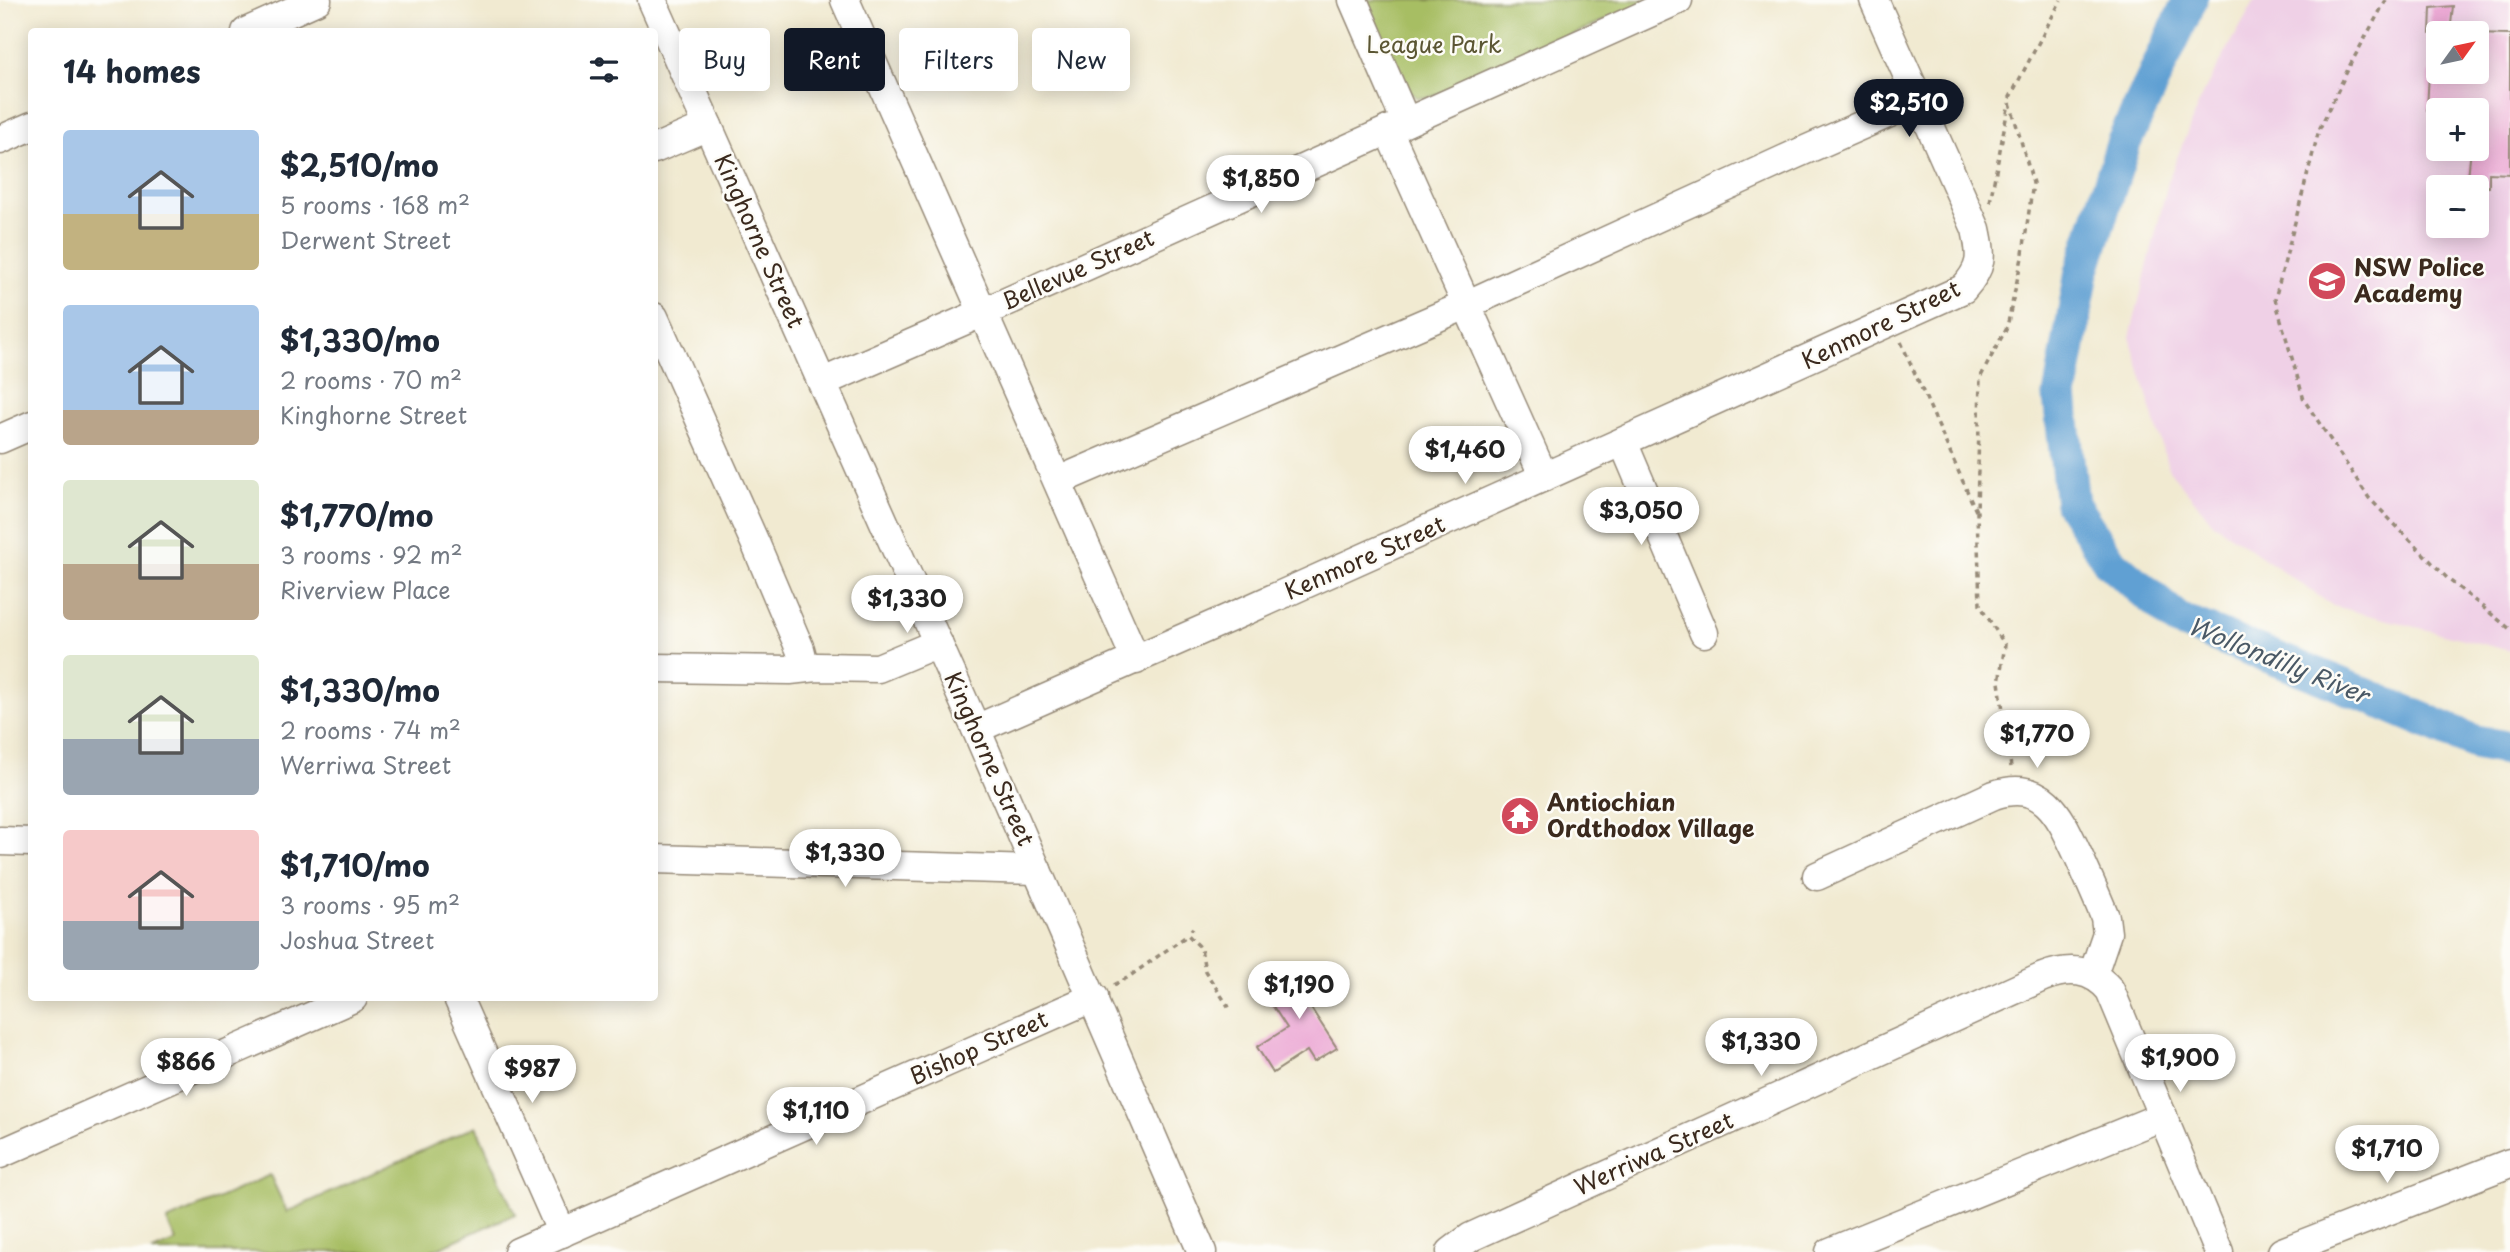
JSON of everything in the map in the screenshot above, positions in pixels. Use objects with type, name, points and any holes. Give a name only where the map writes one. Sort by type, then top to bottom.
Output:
[{"type":"street","points":[[255,28],[317,0]]},
{"type":"street","points":[[845,0],[1136,660]]},
{"type":"street","points":[[1353,0],[1397,126],[1466,305],[1544,477]]},
{"type":"street","name":"Bellevue Street","points":[[823,382],[1678,0]]},
{"type":"street","points":[[1058,481],[1466,305],[1919,100],[1874,0]]},
{"type":"street","name":"Kinghorne Street","points":[[655,1],[1037,870],[1104,991],[1202,1252]]},
{"type":"street","name":"Kenmore Street","points":[[976,729],[1892,323],[1963,289],[1977,274],[1981,252],[1976,229],[1919,100]]},
{"type":"street","points":[[658,147],[708,125]]},
{"type":"street","points":[[0,140],[28,128]]},
{"type":"street","points":[[658,326],[756,545],[800,649],[805,668]]},
{"type":"street","points":[[0,439],[28,427]]},
{"type":"street","points":[[1623,442],[1704,633]]},
{"type":"street","points":[[658,668],[878,668],[937,643]]},
{"type":"street","points":[[1817,876],[1994,795],[2015,791],[2038,796],[2056,812],[2105,917],[2107,933],[2093,974],[2110,990],[2116,1001],[2219,1252]]},
{"type":"street","points":[[0,841],[28,842]]},
{"type":"street","points":[[658,859],[1037,870]]},
{"type":"street","name":"Werriwa Street","points":[[1451,1252],[1471,1237],[2043,977],[2068,970],[2093,974]]},
{"type":"street","name":"Bishop Street","points":[[518,1252],[1104,991]]},
{"type":"street","points":[[0,1154],[346,1001]]},
{"type":"street","points":[[459,1001],[562,1233]]},
{"type":"street","points":[[1830,1252],[2163,1116]]},
{"type":"street","points":[[2282,1252],[2510,1163]]},
{"type":"path","points":[[1988,214],[2010,99],[2061,0]]},
{"type":"path","points":[[2386,0],[2350,65],[2319,130],[2275,299],[2304,400],[2369,498],[2448,579],[2510,629]]},
{"type":"path","points":[[2010,99],[2033,183],[2023,253],[2007,327],[1980,378],[1977,513],[1980,605],[2005,645],[2000,682],[2015,791]]},
{"type":"path","points":[[1892,323],[1977,513]]},
{"type":"path","points":[[1104,991],[1127,978],[1188,934],[1201,948],[1205,971],[1228,1006],[1230,1005]]},
{"type":"shaded area","name":"NSW Police Academy","points":[[2255,0],[2510,0],[2510,651],[2333,606],[2213,523],[2169,470],[2130,337],[2169,178],[2202,95]]},
{"type":"green space","name":"League Park","points":[[1364,0],[1651,0],[1431,97],[1417,98],[1400,82]]},
{"type":"green space","points":[[476,1126],[515,1214],[429,1252],[151,1252],[176,1241],[167,1221],[270,1175],[287,1212]]},
{"type":"building","points":[[2453,6],[2451,21],[2430,21],[2431,8]]},
{"type":"building","points":[[2489,34],[2510,35],[2510,174],[2468,175],[2470,161],[2489,161],[2489,98],[2428,98],[2428,84],[2489,84]]},
{"type":"building","points":[[1324,963],[1337,983],[1307,1002],[1337,1048],[1314,1062],[1307,1051],[1273,1073],[1257,1047],[1287,1028],[1267,997]]},
{"type":"waterway","name":"Wollondilly River","points":[[2190,0],[2124,142],[2082,272],[2060,396],[2072,504],[2110,562],[2178,620],[2323,677],[2475,742],[2510,749]]},
{"type":"place","name":"NSW Police Academy","points":[[2327,281]]},
{"type":"place","name":"Antiochian Ordthodox Village","points":[[1520,816]]}]
